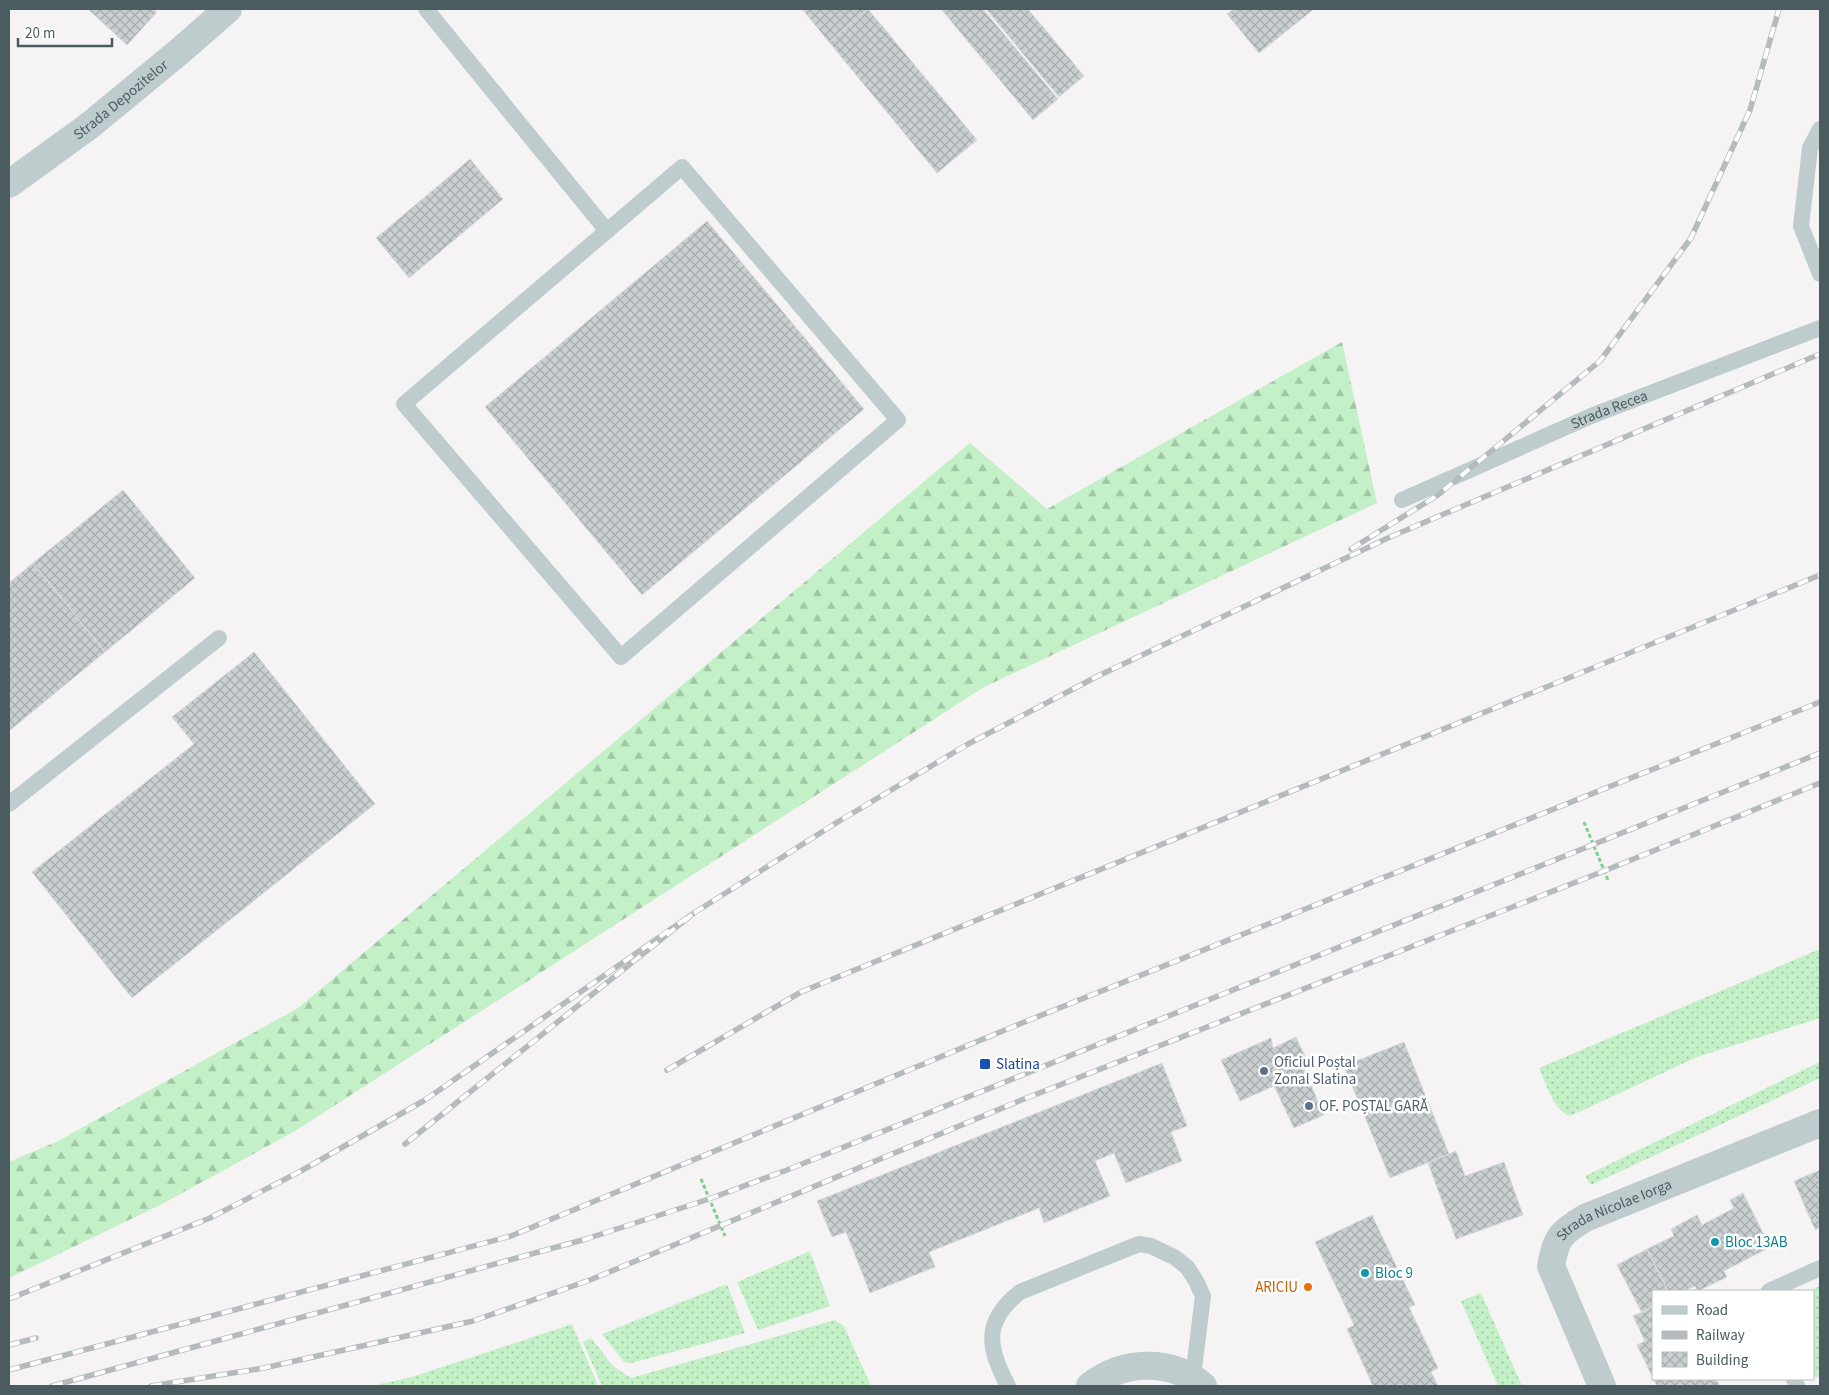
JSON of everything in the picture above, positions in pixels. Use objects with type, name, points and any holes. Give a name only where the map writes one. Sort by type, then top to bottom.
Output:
[{"type":"street","name":"Strada Depozitelor","points":[[9,184],[90,126],[228,9]]},
{"type":"street","name":"Strada Nicolae Iorga","points":[[1602,1386],[1550,1266],[1554,1246],[1566,1230],[1585,1218],[1820,1123]]},
{"type":"street","points":[[1090,1386],[1101,1377],[1131,1367],[1164,1366],[1198,1382]]},
{"type":"lane","points":[[426,9],[607,231]]},
{"type":"lane","points":[[1820,129],[1810,148],[1801,226],[1820,274]]},
{"type":"lane","points":[[682,167],[898,420],[621,657],[404,404],[607,231],[682,167]]},
{"type":"lane","name":"Strada Recea","points":[[1402,500],[1591,416],[1820,328]]},
{"type":"lane","points":[[9,804],[219,638]]},
{"type":"lane","points":[[1008,1386],[997,1365],[993,1352],[992,1338],[994,1324],[1000,1311],[1008,1301],[1020,1292],[1139,1244],[1151,1246],[1174,1257],[1187,1267],[1203,1296],[1198,1382]]},
{"type":"lane","points":[[1772,1290],[1820,1268]]},
{"type":"path","points":[[1584,822],[1608,880]]},
{"type":"path","points":[[701,1179],[725,1236]]},
{"type":"green space","points":[[1342,342],[1377,503],[984,687],[295,1131],[162,1204],[9,1278],[9,1162],[58,1141],[298,1008],[970,443],[1047,509]]},
{"type":"green space","points":[[1820,949],[1820,1018],[1697,1057],[1570,1116],[1559,1108],[1551,1095],[1539,1068]]},
{"type":"green space","points":[[1820,1062],[1820,1078],[1591,1185],[1585,1176]]},
{"type":"green space","points":[[810,1251],[830,1306],[758,1330],[737,1282]]},
{"type":"green space","points":[[727,1284],[745,1333],[631,1363],[624,1362],[602,1334]]},
{"type":"green space","points":[[1820,1286],[1820,1375],[1817,1377],[1814,1376],[1814,1290],[1811,1290]]},
{"type":"green space","points":[[1481,1293],[1522,1386],[1498,1386],[1461,1301]]},
{"type":"green space","points":[[835,1320],[844,1326],[871,1386],[602,1386],[583,1342],[591,1338],[613,1366],[631,1378]]},
{"type":"green space","points":[[572,1324],[598,1386],[372,1386],[412,1377]]},
{"type":"building","points":[[88,9],[153,9],[157,12],[127,45]]},
{"type":"building","points":[[802,9],[868,9],[829,42]]},
{"type":"building","points":[[868,9],[977,140],[937,173],[829,42]]},
{"type":"building","points":[[941,9],[983,9],[1058,99],[1033,120]]},
{"type":"building","points":[[986,9],[1028,9],[1084,76],[1059,97]]},
{"type":"building","points":[[1234,9],[1314,9],[1259,53],[1227,14]]},
{"type":"building","points":[[470,159],[503,199],[409,278],[376,238]]},
{"type":"building","points":[[707,221],[864,409],[642,595],[485,407]]},
{"type":"building","points":[[123,490],[195,578],[105,652],[33,563]]},
{"type":"building","points":[[33,563],[105,652],[9,731],[9,583]]},
{"type":"building","points":[[254,652],[375,804],[132,998],[32,872],[194,744],[172,717]]},
{"type":"building","points":[[1296,1037],[1310,1067],[1304,1069],[1324,1115],[1294,1128],[1274,1086],[1240,1101],[1221,1060],[1271,1038],[1273,1048]]},
{"type":"building","points":[[1404,1042],[1449,1154],[1390,1178],[1344,1066]]},
{"type":"building","name":"Slatina","points":[[1162,1063],[1187,1126],[1171,1132],[1182,1161],[1126,1183],[1114,1153],[1095,1161],[1110,1196],[1044,1223],[1039,1208],[929,1252],[935,1267],[870,1293],[846,1232],[832,1237],[817,1201]]},
{"type":"building","points":[[1456,1151],[1465,1176],[1504,1162],[1523,1215],[1456,1239],[1428,1163]]},
{"type":"building","points":[[1820,1170],[1820,1227],[1815,1230],[1794,1181]]},
{"type":"building","name":"Bloc 13AB","points":[[1743,1193],[1770,1247],[1724,1271],[1727,1277],[1700,1290],[1697,1290],[1695,1286],[1686,1290],[1668,1290],[1647,1249],[1674,1236],[1671,1229],[1697,1215],[1702,1225],[1734,1208],[1730,1200]]},
{"type":"building","name":"Bloc 9","points":[[1372,1215],[1415,1305],[1409,1307],[1438,1368],[1431,1372],[1438,1386],[1373,1386],[1347,1329],[1354,1325],[1315,1242]]},
{"type":"building","points":[[1647,1249],[1668,1290],[1652,1290],[1652,1308],[1642,1313],[1617,1265]]},
{"type":"building","points":[[1652,1307],[1652,1376],[1637,1345],[1645,1341],[1633,1316]]},
{"type":"building","points":[[1654,1380],[1717,1380],[1720,1386],[1657,1386]]},
{"type":"railway","points":[[1351,549],[1438,495],[1600,361],[1691,238],[1750,110],[1779,9]]},
{"type":"railway","points":[[694,913],[836,823],[968,744],[1098,676],[1390,537],[1820,354]]},
{"type":"railway","points":[[667,1070],[801,992],[1820,575]]},
{"type":"railway","points":[[9,1370],[511,1236],[1017,1025],[1820,702]]},
{"type":"railway","points":[[52,1386],[586,1239],[709,1199],[787,1170],[1820,753]]},
{"type":"railway","points":[[151,1386],[264,1368],[473,1321],[590,1280],[1019,1101],[1604,871],[1820,783]]},
{"type":"railway","points":[[9,1299],[210,1218],[301,1171],[425,1100],[694,913],[405,1144]]},
{"type":"railway","points":[[9,1345],[36,1338]]},
{"type":"place","name":"Slatina","points":[[985,1064]]},
{"type":"place","name":"Oficiul Poștal Zonal Slatina","points":[[1264,1071]]},
{"type":"place","name":"OF. POȘTAL GARĂ","points":[[1309,1106]]},
{"type":"place","name":"Bloc 13AB","points":[[1715,1242]]},
{"type":"place","name":"Bloc 9","points":[[1365,1273]]},
{"type":"place","name":"ARICIU","points":[[1308,1287]]}]
